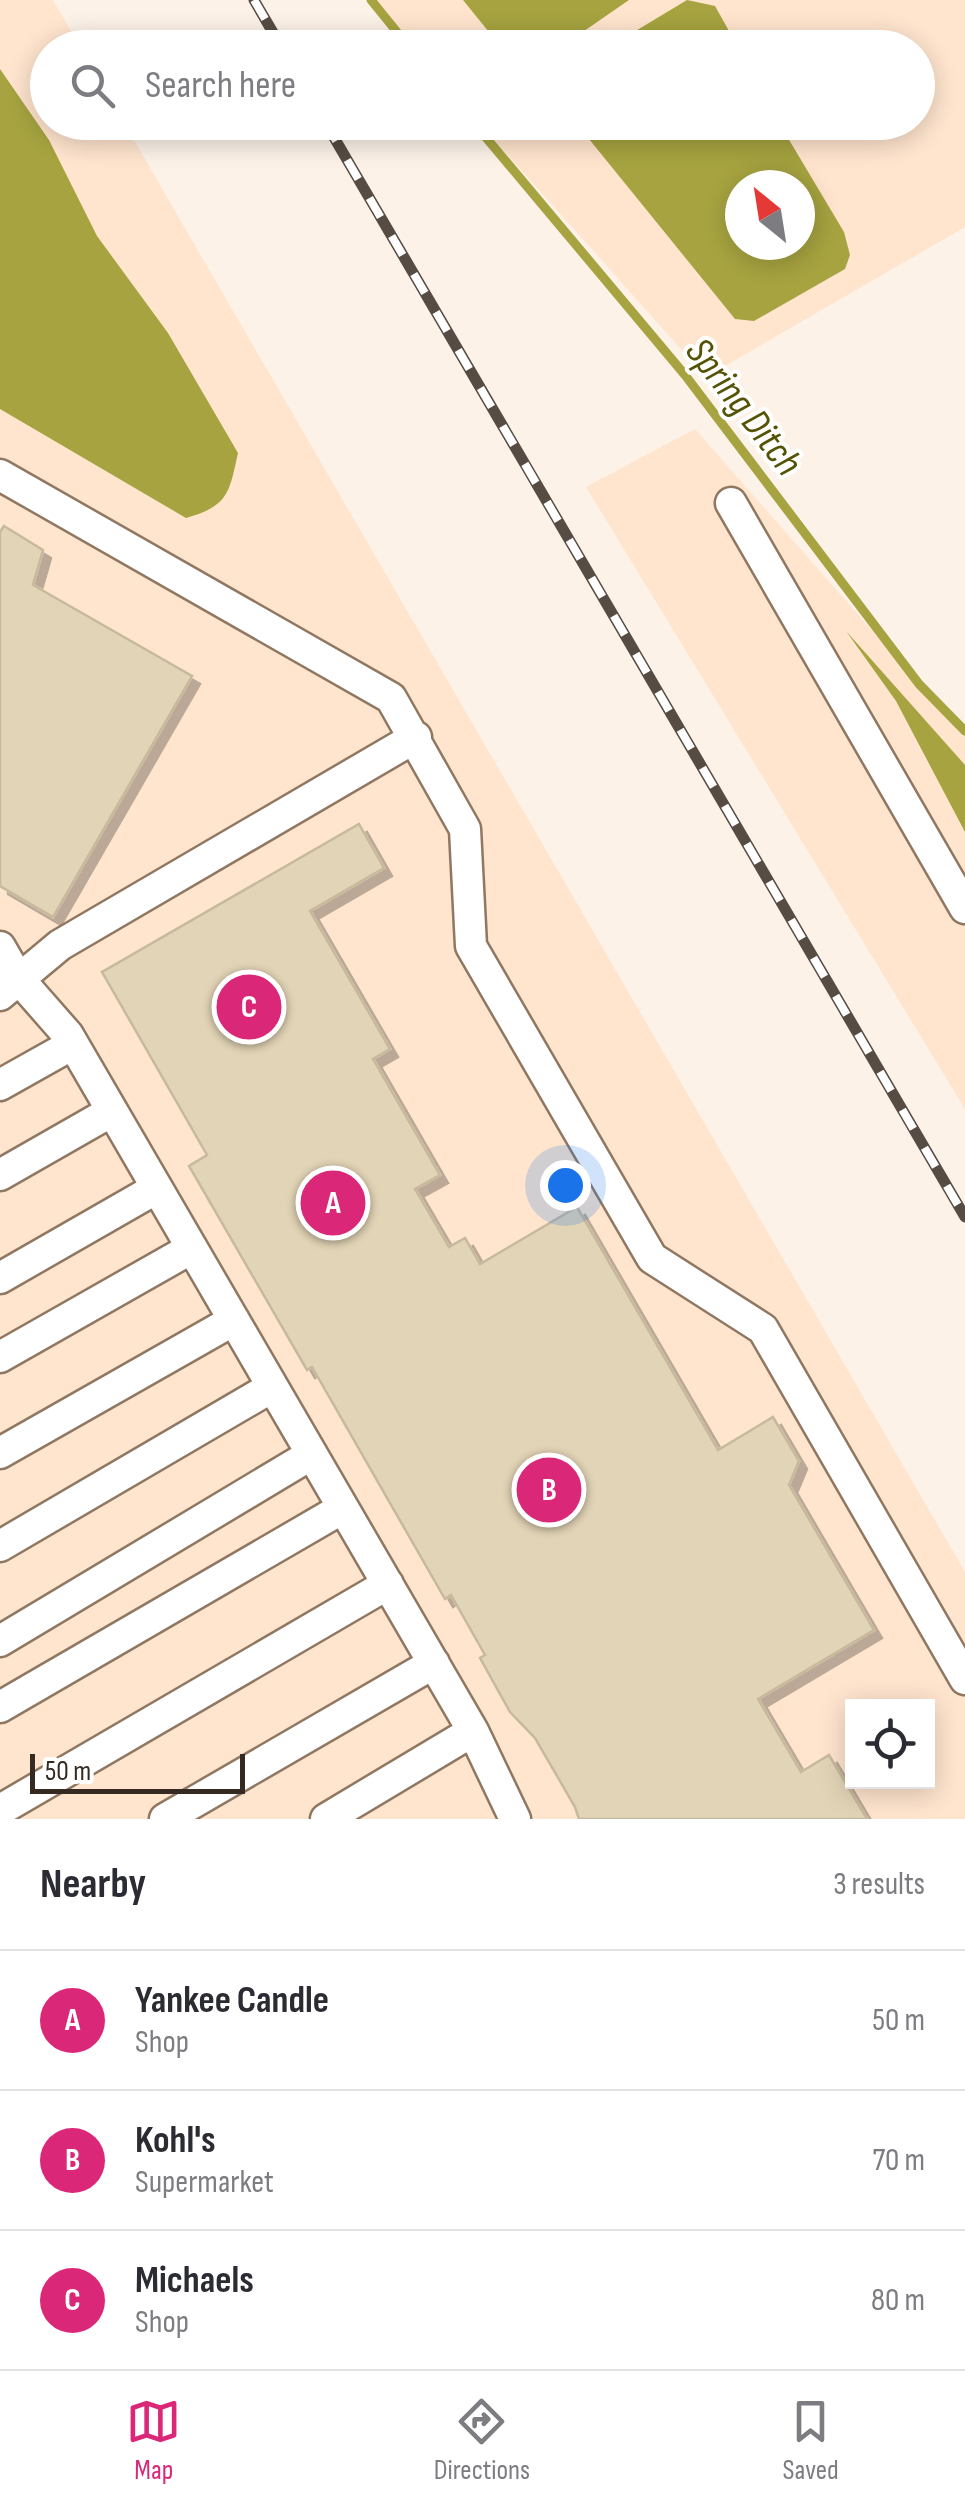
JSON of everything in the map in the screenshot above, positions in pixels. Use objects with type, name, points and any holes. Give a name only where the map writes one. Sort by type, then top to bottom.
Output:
[{"type":"lane","points":[[0,475],[391,698],[416,736],[465,829],[471,946],[652,1258],[763,1329],[965,1679]]},
{"type":"lane","points":[[731,502],[965,908]]},
{"type":"lane","points":[[9,987],[60,945],[416,736]]},
{"type":"lane","points":[[0,946],[9,987],[73,1044],[473,1731],[511,1817]]},
{"type":"lane","points":[[0,1085],[73,1044]]},
{"type":"lane","points":[[0,1175],[112,1111]]},
{"type":"lane","points":[[0,1278],[157,1188]]},
{"type":"lane","points":[[0,1357],[192,1248]]},
{"type":"lane","points":[[0,1453],[234,1320]]},
{"type":"lane","points":[[0,1546],[272,1387]]},
{"type":"lane","points":[[0,1641],[312,1454]]},
{"type":"lane","points":[[0,1708],[343,1508]]},
{"type":"lane","points":[[0,1810],[388,1584]]},
{"type":"lane","points":[[165,1819],[434,1663]]},
{"type":"lane","points":[[326,1819],[473,1731]]},
{"type":"shaded area","points":[[0,0],[53,0],[70,30],[30,30],[30,140],[134,140],[965,1572],[965,1819],[0,1819]]},
{"type":"shaded area","points":[[372,0],[965,0],[965,227],[706,377],[494,140],[935,140],[935,30],[398,30]]},
{"type":"shaded area","points":[[463,0],[629,0],[586,30],[487,30]]},
{"type":"shaded area","points":[[687,0],[715,6],[728,30],[637,30]]},
{"type":"shaded area","points":[[0,69],[30,112],[30,140],[49,140],[97,236],[168,333],[238,453],[229,488],[211,509],[186,518],[0,409]]},
{"type":"shaded area","points":[[590,140],[789,140],[807,170],[725,170],[725,260],[815,260],[815,183],[844,232],[850,255],[845,269],[754,321],[735,319]]},
{"type":"shaded area","points":[[695,429],[965,736],[965,1109],[586,487]]},
{"type":"shaded area","points":[[846,631],[965,765],[965,832],[896,701]]},
{"type":"building","points":[[4,526],[43,550],[33,585],[192,676],[53,917],[0,886],[0,532]]},
{"type":"building","points":[[359,824],[384,868],[310,911],[390,1049],[373,1059],[440,1175],[415,1189],[449,1247],[465,1238],[480,1264],[577,1207],[718,1450],[773,1417],[799,1461],[789,1485],[874,1630],[758,1699],[801,1772],[829,1755],[845,1782],[845,1789],[849,1789],[867,1819],[579,1819],[535,1738],[510,1712],[480,1658],[485,1655],[451,1595],[445,1599],[312,1367],[307,1370],[189,1166],[207,1155],[102,972]]},
{"type":"waterway","name":"Spring Ditch","points":[[371,0],[395,30]]},
{"type":"waterway","name":"Spring Ditch","points":[[488,140],[685,375],[919,684],[965,731]]},
{"type":"railway","points":[[254,0],[272,30]]},
{"type":"railway","points":[[336,140],[965,1217]]},
{"type":"place","name":"Michaels","points":[[249,1007]]},
{"type":"place","name":"Yankee Candle","points":[[333,1203]]},
{"type":"place","name":"Kohl's","points":[[549,1490]]}]
